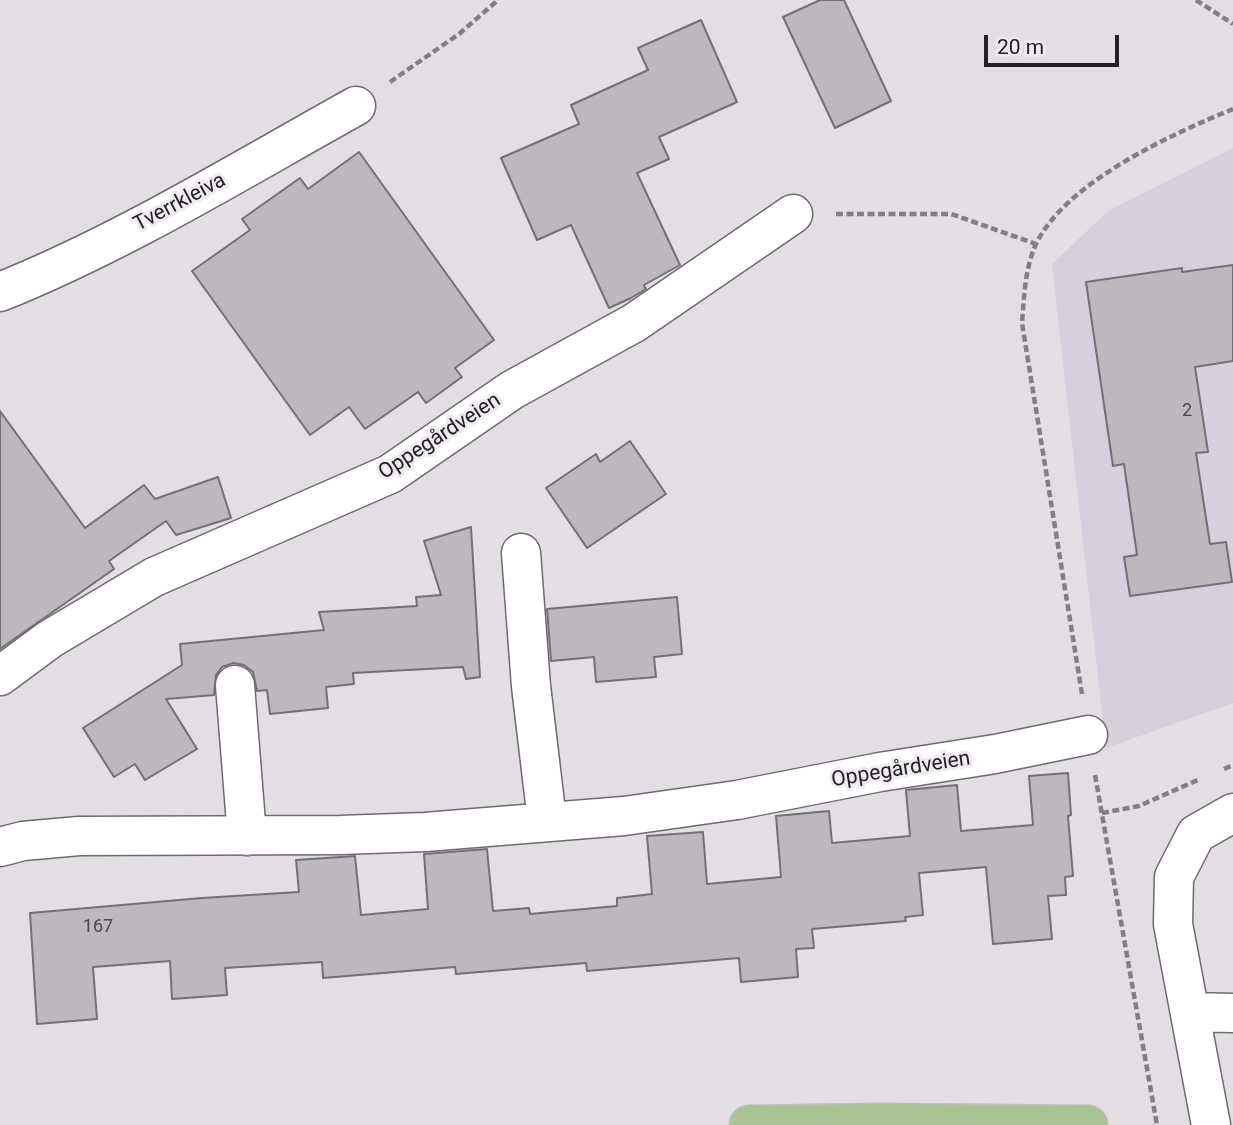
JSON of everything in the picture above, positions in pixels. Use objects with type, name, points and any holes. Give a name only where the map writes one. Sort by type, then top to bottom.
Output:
[{"type":"main road","points":[[749,1125],[1088,1125]]},
{"type":"street","name":"Tverrkleiva","points":[[0,292],[47,273],[172,209],[356,106]]},
{"type":"street","name":"Oppegårdveien","points":[[0,676],[50,639],[154,577],[390,474],[512,390],[634,323],[793,214]]},
{"type":"street","points":[[521,553],[531,686],[547,820]]},
{"type":"street","points":[[235,685],[247,836]]},
{"type":"street","name":"Oppegårdveien","points":[[0,847],[23,841],[79,836],[425,832],[547,820],[624,816],[737,800],[1088,735]]},
{"type":"street","points":[[1211,1125],[1173,924],[1174,877],[1196,834],[1233,813]]},
{"type":"street","points":[[1191,1012],[1233,1013]]},
{"type":"path","points":[[356,106],[459,34],[498,0]]},
{"type":"path","points":[[1196,0],[1233,24]]},
{"type":"path","points":[[1157,1125],[1088,735],[1022,323],[1025,282],[1036,244],[1059,212],[1099,178],[1182,130],[1233,109]]},
{"type":"path","points":[[793,214],[951,214],[1036,244]]},
{"type":"path","points":[[1221,770],[1233,765]]},
{"type":"path","points":[[1102,813],[1139,806],[1209,775]]},
{"type":"shaded area","points":[[1233,148],[1233,703],[1106,748],[1052,264],[1108,211]]},
{"type":"building","points":[[820,0],[844,0],[891,101],[835,128],[783,17]]},
{"type":"building","points":[[701,20],[737,102],[659,137],[669,159],[637,173],[680,265],[644,285],[646,289],[609,308],[571,225],[537,240],[501,158],[579,124],[571,105],[648,70],[638,48]]},
{"type":"building","points":[[359,152],[494,340],[455,368],[462,377],[426,403],[418,392],[365,429],[349,407],[310,435],[192,271],[250,230],[242,219],[300,178],[308,189]]},
{"type":"building","points":[[1233,265],[1233,361],[1195,367],[1208,452],[1196,453],[1210,544],[1226,542],[1232,582],[1130,596],[1124,557],[1137,555],[1124,464],[1113,466],[1086,282],[1182,268],[1182,272]]},
{"type":"building","points":[[0,411],[85,528],[144,485],[155,499],[218,477],[231,518],[176,535],[166,521],[109,561],[114,569],[0,649]]},
{"type":"building","points":[[630,441],[666,494],[587,548],[546,488],[596,454],[600,462]]},
{"type":"building","points":[[471,527],[480,677],[466,679],[463,667],[353,673],[354,684],[326,687],[328,708],[270,714],[267,690],[257,691],[253,672],[244,665],[233,663],[222,667],[216,675],[214,695],[166,699],[197,749],[145,780],[135,764],[114,777],[83,728],[182,665],[180,644],[324,630],[319,612],[417,606],[416,597],[441,595],[424,541]]},
{"type":"building","points":[[677,597],[682,654],[654,657],[656,677],[596,682],[594,657],[551,661],[547,609]]},
{"type":"building","points":[[1068,773],[1073,876],[1065,877],[1066,895],[1048,896],[1052,939],[993,944],[986,867],[919,873],[923,915],[905,917],[906,921],[812,929],[814,948],[796,949],[798,977],[741,982],[739,958],[587,971],[586,963],[456,974],[455,967],[323,978],[322,962],[225,968],[227,995],[172,999],[170,961],[93,967],[97,1019],[37,1024],[30,913],[299,892],[296,860],[355,856],[361,915],[428,909],[424,854],[487,849],[493,911],[529,908],[530,914],[617,906],[617,898],[652,894],[647,836],[703,832],[707,884],[781,877],[776,816],[829,811],[832,843],[910,836],[906,790],[957,785],[961,831],[1033,825],[1029,776]]}]
